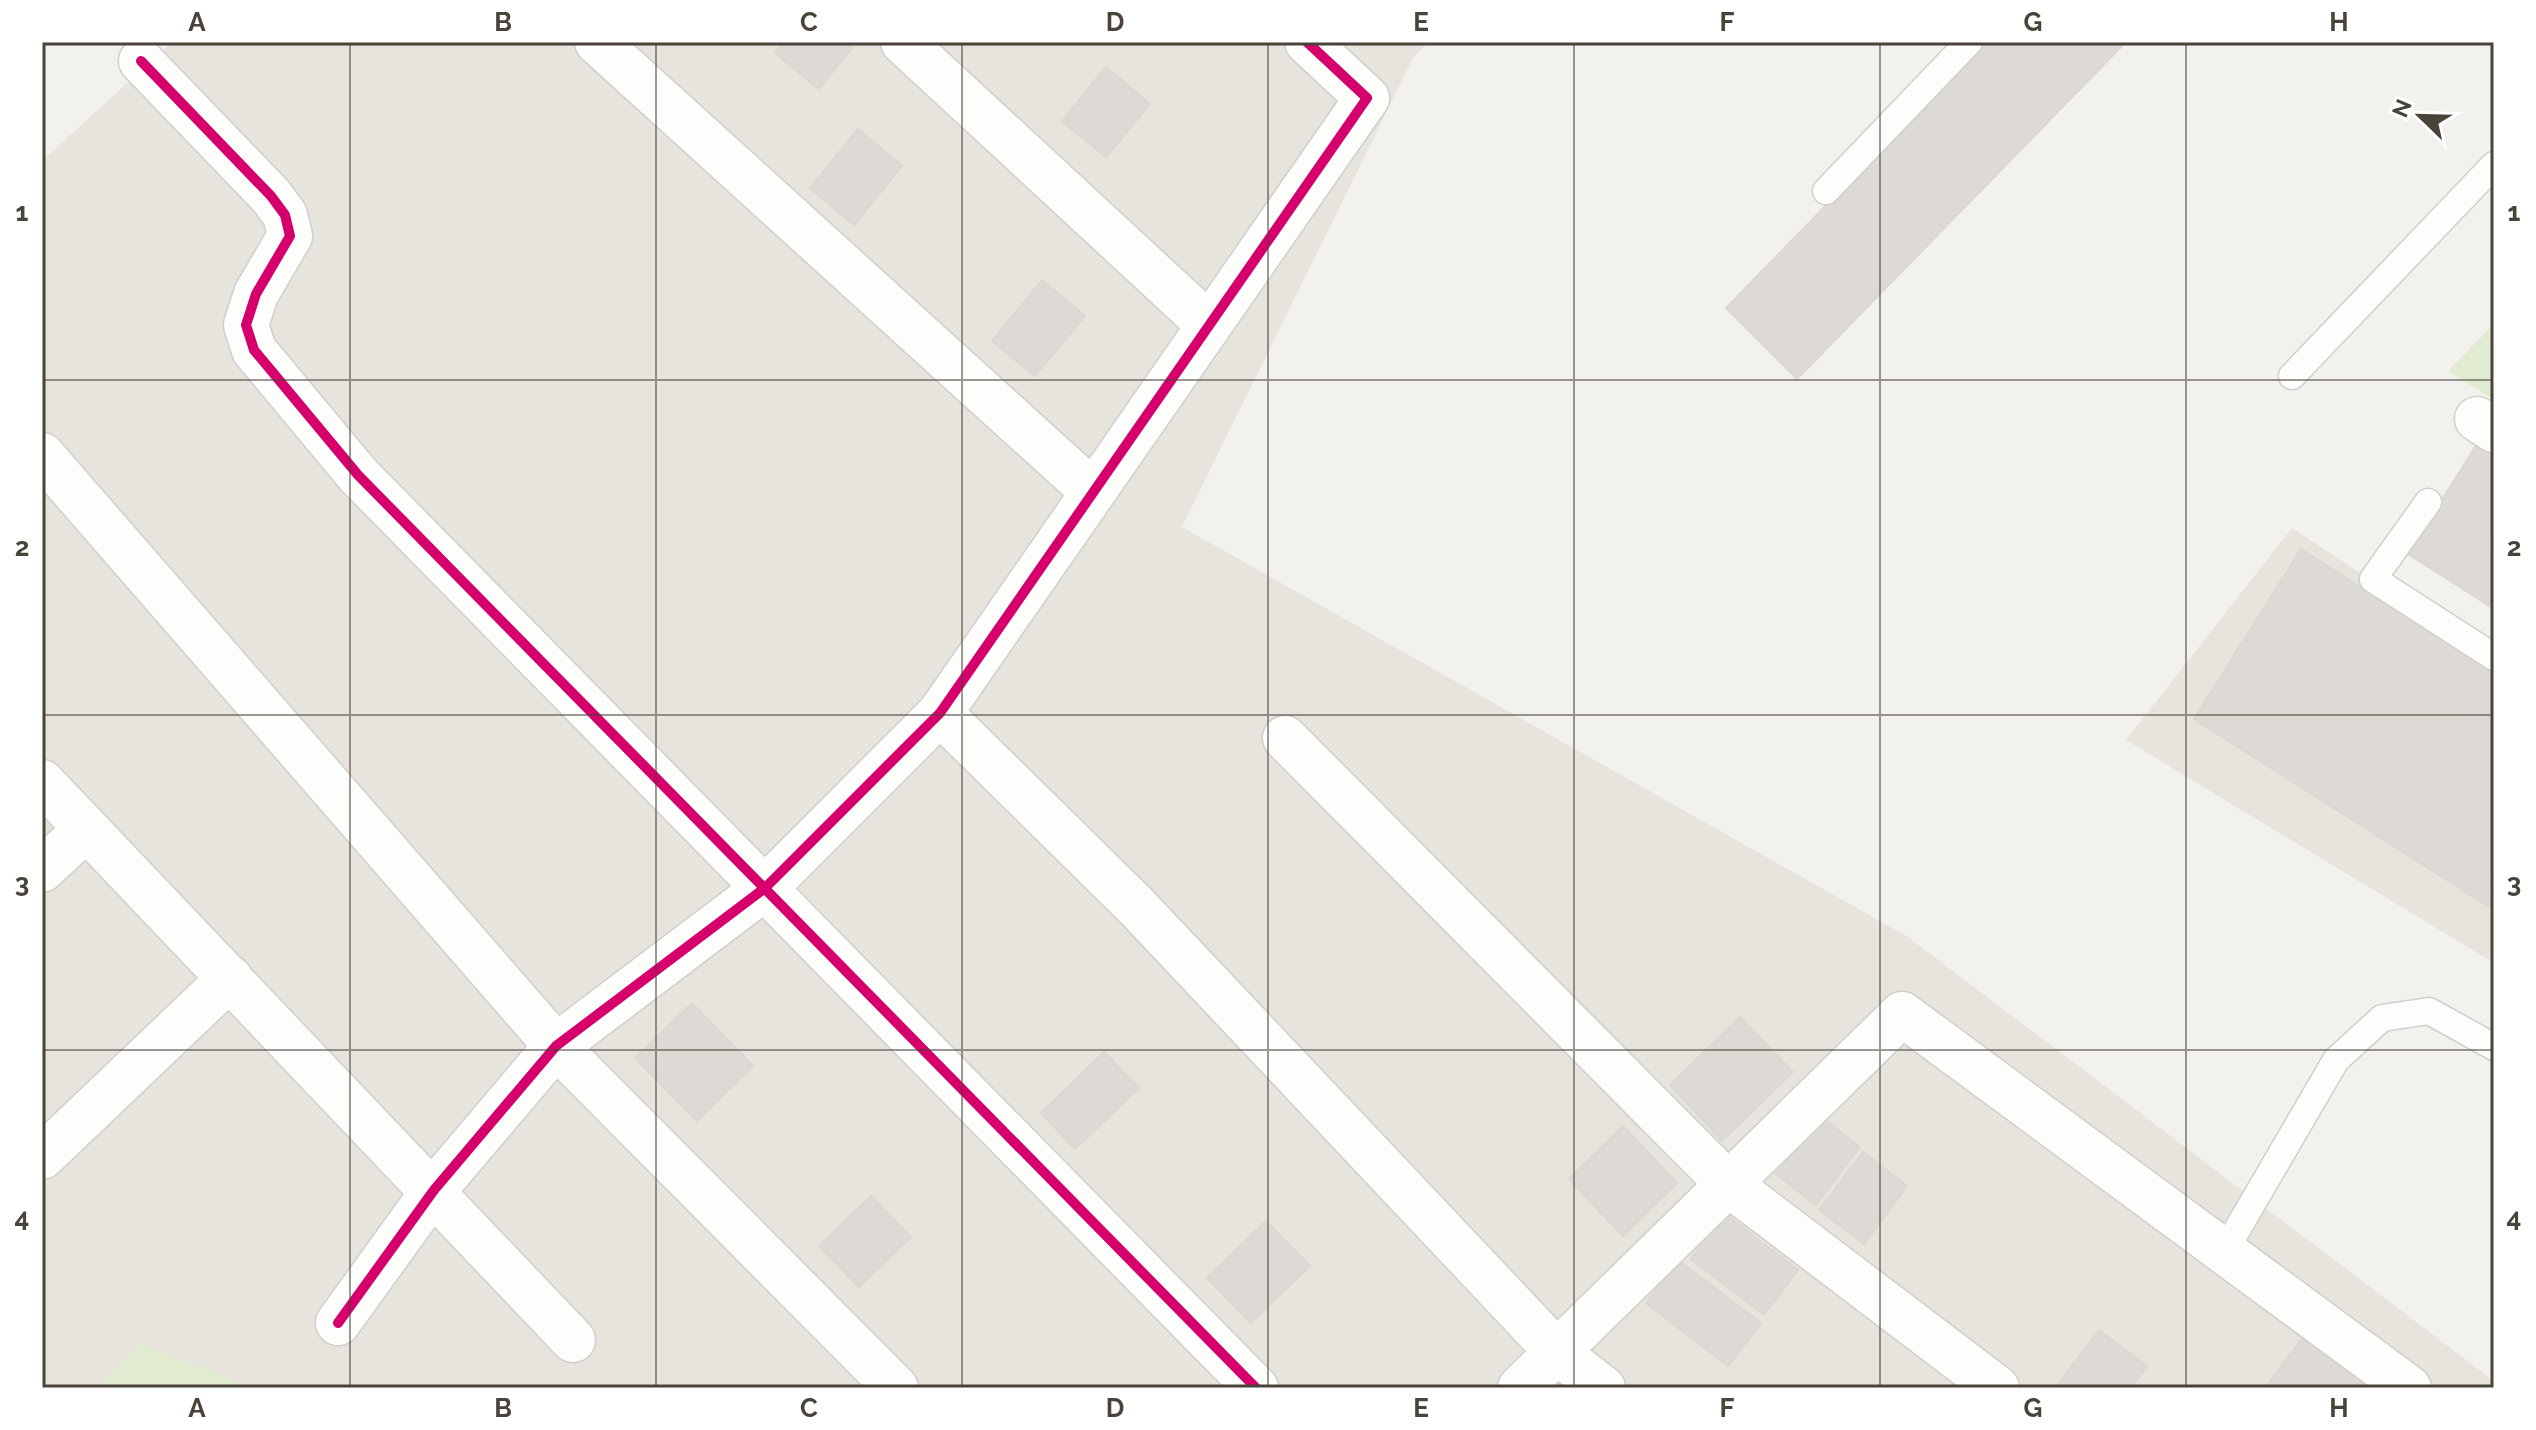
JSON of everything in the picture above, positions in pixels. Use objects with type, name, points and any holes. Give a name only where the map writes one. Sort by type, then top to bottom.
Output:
[{"type":"street","points":[[597,42],[1093,492]]},
{"type":"street","points":[[903,42],[1209,325]]},
{"type":"street","points":[[338,1323],[434,1190],[556,1046],[765,888],[940,713],[1367,98],[1307,42]]},
{"type":"street","points":[[141,61],[271,196],[285,215],[290,236],[256,294],[246,325],[254,350],[358,475],[1256,1388]]},
{"type":"street","points":[[42,455],[556,1046],[896,1388]]},
{"type":"street","points":[[940,713],[1136,906],[1558,1353],[1603,1388]]},
{"type":"street","points":[[1285,738],[1727,1183],[1997,1388]]},
{"type":"street","points":[[42,782],[434,1190],[573,1340]]},
{"type":"street","points":[[42,870],[86,829]]},
{"type":"street","points":[[42,1157],[230,978]]},
{"type":"street","points":[[1520,1388],[1902,1014],[2409,1388]]},
{"type":"lane","points":[[1826,191],[1969,42]]},
{"type":"lane","points":[[2292,376],[2494,165]]},
{"type":"lane","points":[[2428,502],[2373,579],[2494,657]]},
{"type":"lane","points":[[2224,1252],[2336,1060],[2382,1018],[2429,1011],[2494,1047]]},
{"type":"shaded area","points":[[172,42],[1428,42],[1412,60],[1182,527],[1908,937],[2494,1381],[2494,1388],[256,1388],[140,1344],[97,1388],[42,1388],[42,161]]},
{"type":"shaded area","points":[[2292,528],[2494,661],[2494,963],[2126,740]]},
{"type":"green space","points":[[2494,324],[2494,400],[2448,371]]},
{"type":"green space","points":[[140,1344],[256,1388],[97,1388]]},
{"type":"building","points":[[784,42],[857,42],[819,89],[775,53]]},
{"type":"building","points":[[1985,42],[2126,42],[1797,379],[1726,308]]},
{"type":"building","points":[[1106,67],[1150,104],[1106,157],[1062,121]]},
{"type":"building","points":[[858,129],[902,166],[854,225],[810,188]]},
{"type":"building","points":[[1042,280],[1085,316],[1035,376],[992,341]]},
{"type":"building","points":[[2477,444],[2494,455],[2494,609],[2408,554]]},
{"type":"building","points":[[2301,549],[2494,672],[2494,910],[2194,719]]},
{"type":"building","points":[[692,1003],[753,1066],[697,1121],[635,1058]]},
{"type":"building","points":[[1740,1017],[1793,1072],[1722,1141],[1670,1085]]},
{"type":"building","points":[[1104,1052],[1139,1088],[1075,1149],[1041,1113]]},
{"type":"building","points":[[1820,1116],[1860,1147],[1816,1205],[1776,1174]]},
{"type":"building","points":[[1623,1126],[1677,1183],[1623,1236],[1569,1179]]},
{"type":"building","points":[[1863,1152],[1907,1186],[1864,1244],[1819,1210]]},
{"type":"building","points":[[871,1196],[911,1237],[859,1287],[819,1246]]},
{"type":"building","points":[[1725,1214],[1798,1270],[1764,1315],[1691,1259]]},
{"type":"building","points":[[1266,1221],[1310,1266],[1251,1323],[1207,1278]]},
{"type":"building","points":[[1678,1260],[1761,1323],[1728,1366],[1646,1303]]},
{"type":"building","points":[[2099,1330],[2147,1366],[2131,1388],[2055,1388]]},
{"type":"building","points":[[2302,1338],[2364,1384],[2362,1388],[2265,1388]]},
{"type":"cycle path","points":[[338,1323],[434,1190],[556,1046],[765,888],[940,713],[1367,98],[1307,42]]},
{"type":"cycle path","points":[[141,61],[271,196],[285,215],[290,236],[256,294],[246,325],[254,350],[358,475],[1256,1388]]}]
